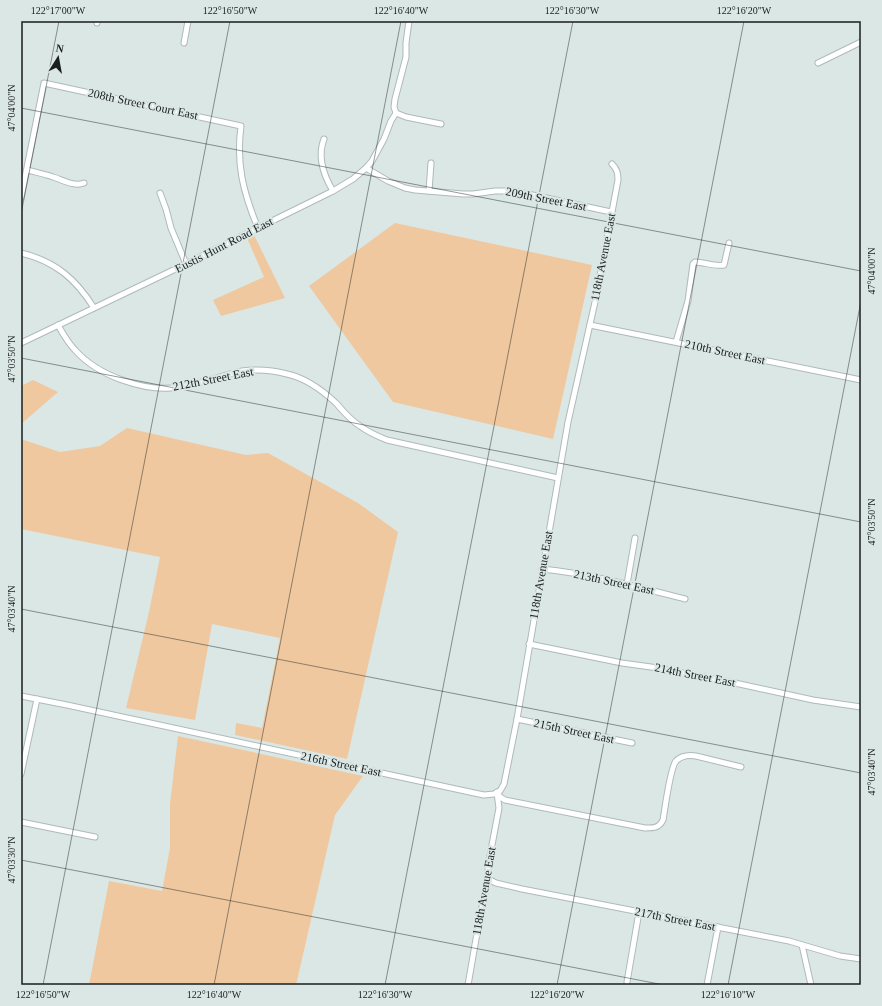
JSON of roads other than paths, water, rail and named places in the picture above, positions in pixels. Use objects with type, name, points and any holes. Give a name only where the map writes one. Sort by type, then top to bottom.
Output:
[{"type":"street","points":[[184,43],[188,21]]},
{"type":"street","points":[[409,21],[406,57],[394,107],[396,113],[406,117],[440,124]]},
{"type":"street","points":[[818,63],[861,42]]},
{"type":"street","name":"208th Street Court East","points":[[27,170],[44,83],[241,126],[239,152],[242,178],[250,207],[258,228]]},
{"type":"street","name":"Eustis Hunt Road East","points":[[21,343],[186,264],[333,191],[353,179],[366,168],[377,152],[396,113]]},
{"type":"street","points":[[324,140],[321,151],[323,166],[327,181],[333,191]]},
{"type":"street","points":[[429,191],[431,163]]},
{"type":"street","name":"118th Avenue East","points":[[468,985],[488,879],[488,866],[499,808],[497,792],[500,791],[504,784],[517,719],[568,422],[595,302],[618,180],[618,173],[612,164]]},
{"type":"street","name":"209th Street East","points":[[366,168],[380,178],[405,188],[463,194],[473,194],[495,190],[514,191],[611,212]]},
{"type":"street","points":[[21,197],[27,170],[74,184],[84,183]]},
{"type":"street","points":[[160,193],[186,264]]},
{"type":"street","points":[[676,342],[688,301],[693,264],[698,262],[724,265],[729,243]]},
{"type":"street","points":[[21,253],[38,258],[63,272],[79,286],[94,308]]},
{"type":"street","name":"212th Street East","points":[[58,325],[69,344],[84,359],[108,374],[137,385],[158,388],[179,387],[242,371],[254,370],[288,374],[320,389],[359,426],[387,440],[558,478]]},
{"type":"street","name":"210th Street East","points":[[590,325],[861,380]]},
{"type":"street","points":[[627,584],[635,538]]},
{"type":"street","name":"213th Street East","points":[[542,569],[559,570],[627,584],[685,599]]},
{"type":"street","name":"214th Street East","points":[[529,644],[622,663],[658,668],[735,683],[813,700],[861,707]]},
{"type":"street","name":"216th Street East","points":[[21,696],[478,794],[490,795],[497,792]]},
{"type":"street","points":[[21,774],[37,699]]},
{"type":"street","name":"215th Street East","points":[[517,719],[632,743]]},
{"type":"street","points":[[497,792],[504,800],[645,828],[656,828],[663,820],[673,765],[680,758],[696,756],[741,767]]},
{"type":"street","points":[[21,822],[95,837]]},
{"type":"street","name":"217th Street East","points":[[488,879],[496,883],[718,927],[802,945],[826,953],[861,959]]},
{"type":"street","points":[[627,982],[639,912]]},
{"type":"street","points":[[706,985],[718,927]]},
{"type":"street","points":[[802,945],[811,985]]}]
